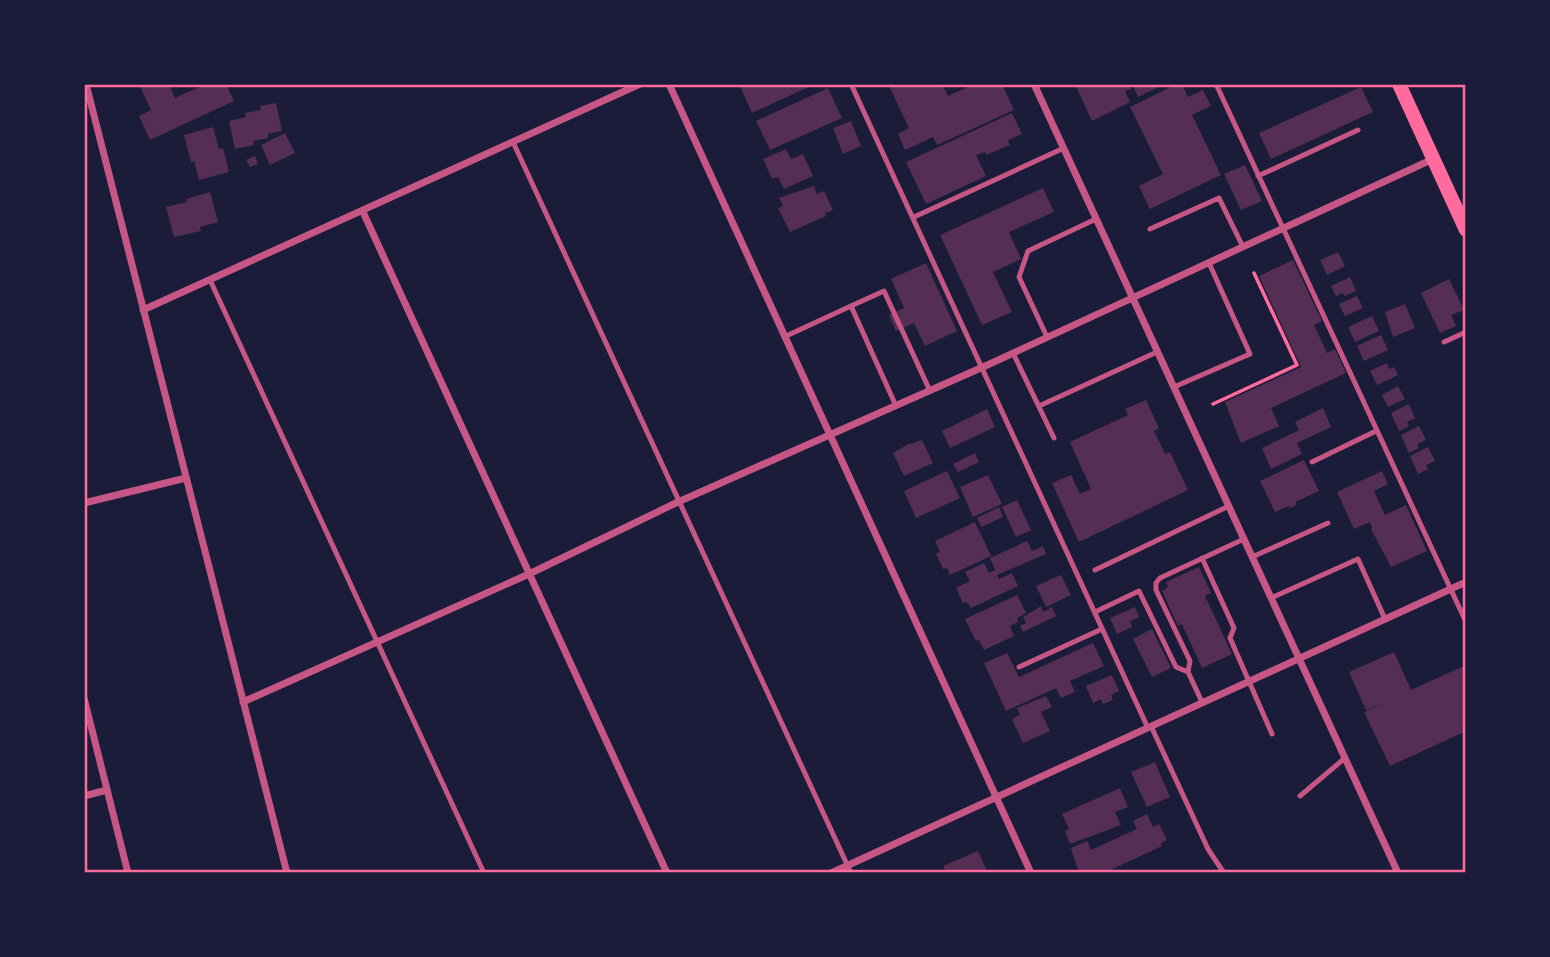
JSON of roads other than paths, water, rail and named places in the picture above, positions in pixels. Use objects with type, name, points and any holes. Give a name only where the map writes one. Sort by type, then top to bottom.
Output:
[{"type":"main road","points":[[1399,84],[1466,230]]},
{"type":"street","points":[[86,84],[287,873]]},
{"type":"street","points":[[144,310],[640,84]]},
{"type":"street","points":[[668,84],[1031,873]]},
{"type":"street","points":[[1034,84],[1398,873]]},
{"type":"street","points":[[243,702],[529,574],[678,502],[930,391],[1434,158]]},
{"type":"street","points":[[363,212],[667,873]]},
{"type":"street","points":[[84,503],[186,478]]},
{"type":"street","points":[[831,873],[849,869],[1149,726],[1466,582]]},
{"type":"street","points":[[84,698],[128,873]]},
{"type":"street","points":[[84,796],[107,790]]},
{"type":"lane","points":[[851,84],[1102,629],[1208,849],[1224,873]]},
{"type":"lane","points":[[1216,84],[1466,622]]},
{"type":"lane","points":[[1258,176],[1358,130]]},
{"type":"lane","points":[[513,142],[849,869]]},
{"type":"lane","points":[[914,218],[1064,148]]},
{"type":"lane","points":[[1150,229],[1219,198],[1243,247]]},
{"type":"lane","points":[[1047,337],[1019,277],[1028,251],[1096,219]]},
{"type":"lane","points":[[1174,387],[1250,354],[1209,263]]},
{"type":"lane","points":[[210,280],[484,873]]},
{"type":"lane","points":[[784,337],[884,291],[930,391]]},
{"type":"lane","points":[[851,306],[896,406]]},
{"type":"lane","points":[[1444,342],[1466,332]]},
{"type":"lane","points":[[1039,407],[1157,352]]},
{"type":"lane","points":[[1013,353],[1054,438]]},
{"type":"lane","points":[[1312,462],[1376,431]]},
{"type":"lane","points":[[1095,570],[1229,506]]},
{"type":"lane","points":[[1252,557],[1328,523]]},
{"type":"lane","points":[[1202,702],[1188,671],[1189,661],[1155,585],[1160,578],[1244,539]]},
{"type":"lane","points":[[1202,558],[1234,628],[1230,638],[1272,734]]},
{"type":"lane","points":[[1271,598],[1358,558],[1385,619]]},
{"type":"lane","points":[[1095,612],[1139,591],[1176,667],[1188,671]]},
{"type":"lane","points":[[1019,667],[1102,629]]},
{"type":"lane","points":[[1300,796],[1345,758]]}]
